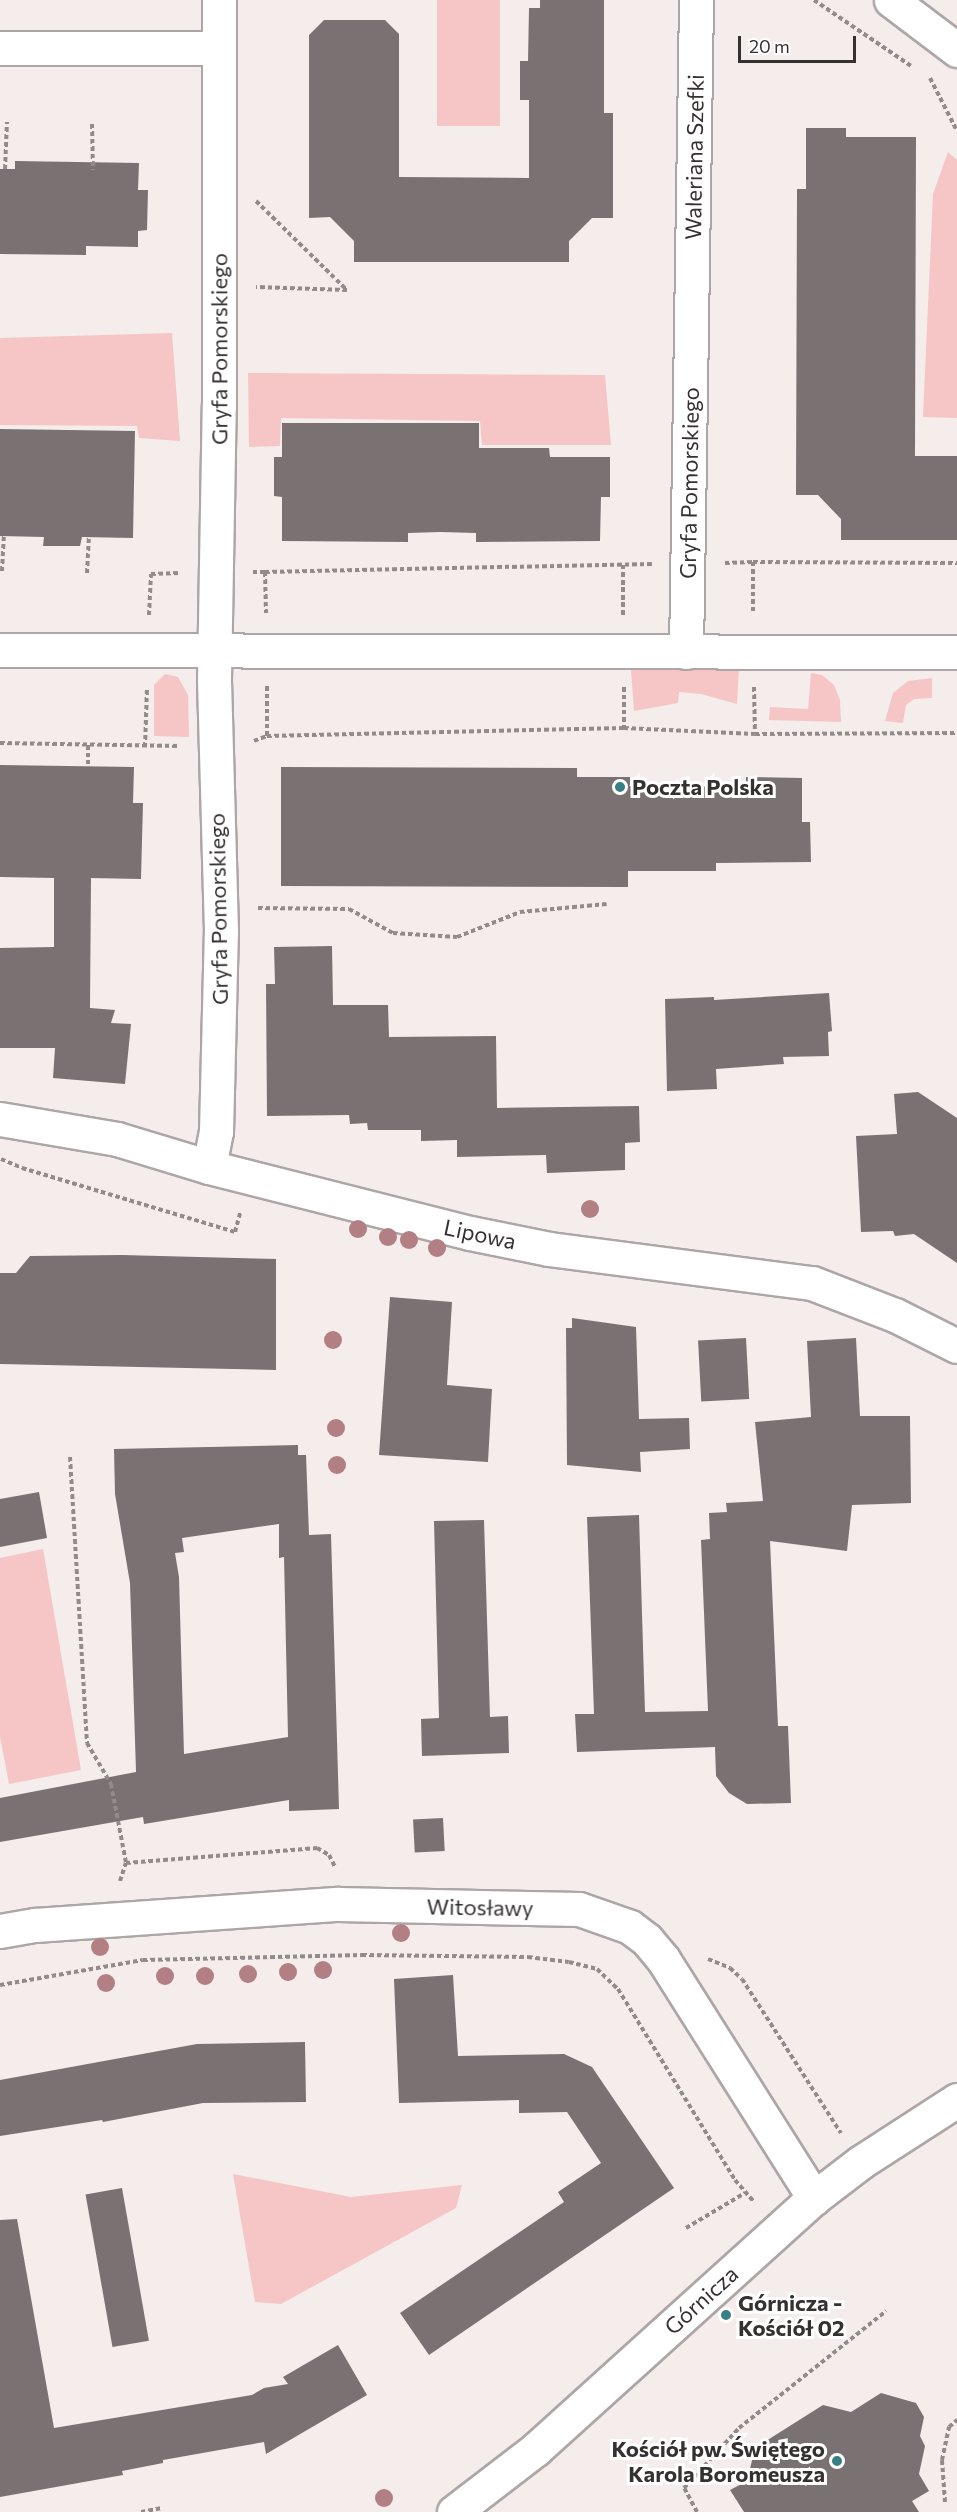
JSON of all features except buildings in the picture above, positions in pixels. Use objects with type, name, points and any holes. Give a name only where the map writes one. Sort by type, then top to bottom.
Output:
[{"type":"street","name":"Gryfa Pomorskiego","points":[[209,1167],[216,1132],[221,931],[214,650],[219,405],[219,0]]},
{"type":"street","name":"Waleriana Szefki","points":[[692,314],[696,0]]},
{"type":"street","points":[[891,0],[957,50]]},
{"type":"street","points":[[0,48],[219,48]]},
{"type":"street","name":"Gryfa Pomorskiego","points":[[686,652],[692,314]]},
{"type":"street","points":[[0,650],[957,652]]},
{"type":"street","name":"Lipowa","points":[[0,1119],[117,1139],[209,1167],[470,1233],[549,1248],[812,1283],[895,1315],[957,1346]]},
{"type":"street","name":"Witosławy","points":[[0,1932],[35,1925],[338,1904],[579,1909],[630,1926],[647,1940],[663,1959],[814,2198]]},
{"type":"street","name":"Górnicza","points":[[454,2512],[536,2449],[814,2198],[861,2162],[957,2100]]},
{"type":"path","points":[[814,0],[912,66]]},
{"type":"path","points":[[921,72],[930,78],[957,131]]},
{"type":"path","points":[[5,169],[7,122]]},
{"type":"path","points":[[92,124],[93,170]]},
{"type":"path","points":[[255,200],[347,290],[256,287]]},
{"type":"path","points":[[2,571],[4,536]]},
{"type":"path","points":[[87,573],[89,537]]},
{"type":"path","points":[[753,562],[957,563]]},
{"type":"path","points":[[266,572],[623,565],[623,621]]},
{"type":"path","points":[[149,619],[151,574]]},
{"type":"path","points":[[754,682],[755,734]]},
{"type":"path","points":[[624,683],[624,728]]},
{"type":"path","points":[[145,747],[147,684]]},
{"type":"path","points":[[267,736],[624,728],[755,734],[957,734]]},
{"type":"path","points":[[0,743],[183,746]]},
{"type":"path","points":[[88,745],[88,767]]},
{"type":"path","points":[[249,908],[349,909],[393,933],[457,937],[520,912],[607,904]]},
{"type":"path","points":[[70,1457],[87,1743],[111,1784],[126,1863]]},
{"type":"path","points":[[0,1986],[142,1960],[374,1955],[528,1957],[569,1962],[597,1969],[618,1989],[735,2180]]},
{"type":"path","points":[[811,2088],[861,2162]]},
{"type":"path","points":[[686,2228],[745,2193]]},
{"type":"path","points":[[697,2512],[684,2488],[738,2428],[886,2311]]},
{"type":"path","points":[[945,2502],[942,2460],[948,2427],[957,2420]]},
{"type":"path","points":[[141,2512],[161,2508]]},
{"type":"shaded area","points":[[437,0],[500,0],[500,126],[437,126]]},
{"type":"shaded area","points":[[948,152],[957,160],[957,418],[923,417],[933,194]]},
{"type":"shaded area","points":[[172,333],[180,441],[139,438],[137,426],[0,425],[0,338]]},
{"type":"shaded area","points":[[248,373],[605,375],[611,445],[482,445],[480,421],[281,418],[280,446],[249,447]]},
{"type":"shaded area","points":[[739,669],[737,704],[701,694],[679,692],[678,703],[634,711],[631,670]]},
{"type":"shaded area","points":[[811,673],[822,675],[834,685],[840,700],[841,722],[769,720],[770,707],[808,709]]},
{"type":"shaded area","points":[[165,674],[178,677],[188,695],[189,737],[154,736],[154,685]]},
{"type":"shaded area","points":[[932,678],[932,698],[914,699],[906,705],[903,723],[885,721],[893,693],[908,681]]},
{"type":"shaded area","points":[[43,1549],[81,1770],[9,1784],[0,1736],[0,1558]]},
{"type":"shaded area","points":[[233,2174],[351,2197],[462,2185],[456,2208],[281,2304],[255,2302]]},
{"type":"place","name":"Poczta Polska","points":[[620,787]]},
{"type":"place","name":"Górnicza - Kościół 02","points":[[726,2315]]},
{"type":"place","name":"Kościół pw. Świętego Karola Boromeusza","points":[[837,2461]]}]
